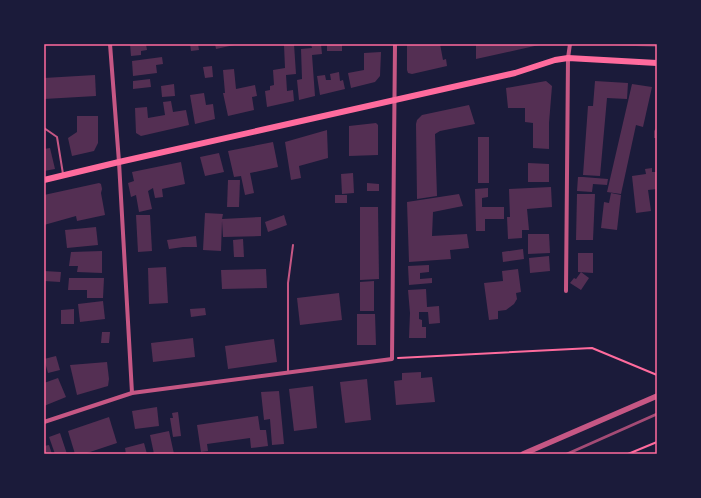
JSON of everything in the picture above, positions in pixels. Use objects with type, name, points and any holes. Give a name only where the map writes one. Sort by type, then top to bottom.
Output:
[{"type":"main road","points":[[44,180],[515,73],[555,60],[568,58],[657,63]]},
{"type":"street","points":[[110,44],[119,162],[132,393]]},
{"type":"street","points":[[44,422],[132,393],[392,359],[395,44]]},
{"type":"street","points":[[566,291],[568,58],[570,44]]},
{"type":"street","points":[[523,454],[657,396]]},
{"type":"lane","points":[[44,128],[57,137],[63,175]]},
{"type":"lane","points":[[288,372],[288,283],[293,245]]},
{"type":"path","points":[[392,359],[592,348],[657,375]]},
{"type":"path","points":[[628,454],[657,442]]},
{"type":"building","points":[[130,44],[146,44],[147,50],[141,51],[141,55],[131,56]]},
{"type":"building","points":[[190,44],[198,44],[199,50],[191,51]]},
{"type":"building","points":[[215,44],[234,44],[234,45],[216,49]]},
{"type":"building","points":[[294,44],[296,74],[286,75],[287,91],[293,90],[294,101],[267,107],[265,91],[270,90],[270,86],[274,85],[273,70],[285,68],[284,45]]},
{"type":"building","points":[[311,44],[321,44],[322,54],[312,55],[315,96],[299,100],[297,80],[302,79],[301,49],[312,48]]},
{"type":"building","points":[[327,44],[342,44],[342,51],[327,51]]},
{"type":"building","points":[[407,44],[440,44],[443,60],[446,59],[447,66],[412,74],[408,73]]},
{"type":"building","points":[[476,44],[539,44],[539,45],[476,59]]},
{"type":"building","points":[[657,44],[657,47],[614,45]]},
{"type":"building","points":[[381,52],[380,76],[375,82],[351,88],[348,73],[364,70],[364,53]]},
{"type":"building","points":[[162,57],[163,64],[156,65],[157,73],[133,76],[132,61]]},
{"type":"building","points":[[212,66],[213,77],[205,78],[203,67]]},
{"type":"building","points":[[234,69],[236,89],[255,85],[257,96],[252,97],[254,110],[228,116],[223,93],[225,93],[223,70]]},
{"type":"building","points":[[339,72],[340,81],[343,80],[345,89],[320,95],[317,76],[325,75],[326,80],[331,80],[330,74]]},
{"type":"building","points":[[95,75],[96,96],[44,99],[44,78]]},
{"type":"building","points":[[150,79],[151,87],[133,89],[133,81]]},
{"type":"building","points":[[546,81],[552,86],[549,123],[549,149],[533,148],[533,123],[525,122],[525,108],[508,108],[506,88]]},
{"type":"building","points":[[595,81],[628,83],[627,99],[607,98],[600,176],[583,175],[588,106],[593,106]]},
{"type":"building","points":[[174,84],[175,96],[162,97],[161,86]]},
{"type":"building","points":[[632,84],[652,87],[643,127],[636,125],[621,194],[607,192]]},
{"type":"building","points":[[204,93],[206,105],[213,104],[215,119],[195,124],[190,95]]},
{"type":"building","points":[[171,101],[173,112],[186,110],[189,125],[141,136],[136,133],[135,108],[147,107],[148,118],[165,115],[163,102]]},
{"type":"building","points":[[469,105],[475,124],[440,131],[435,134],[437,196],[417,199],[417,120],[422,115]]},
{"type":"building","points":[[77,116],[98,116],[98,143],[94,151],[72,156],[68,138],[77,132]]},
{"type":"building","points":[[376,123],[378,125],[378,155],[349,156],[349,126]]},
{"type":"building","points":[[657,127],[657,138],[654,138],[654,131]]},
{"type":"building","points":[[327,130],[328,158],[299,166],[301,178],[291,180],[285,142]]},
{"type":"building","points":[[478,137],[489,137],[489,183],[478,183]]},
{"type":"building","points":[[273,142],[278,167],[250,173],[254,193],[245,195],[241,176],[234,177],[228,151]]},
{"type":"building","points":[[50,148],[55,169],[44,171],[44,149]]},
{"type":"building","points":[[219,153],[224,172],[205,176],[200,157]]},
{"type":"building","points":[[181,162],[185,184],[162,189],[163,197],[155,198],[153,188],[148,191],[152,209],[139,212],[136,195],[131,197],[128,183],[134,181],[132,172]]},
{"type":"building","points":[[528,163],[549,164],[549,182],[528,182]]},
{"type":"building","points":[[652,168],[652,172],[657,172],[657,189],[648,190],[651,211],[636,213],[632,176],[646,174],[645,169]]},
{"type":"building","points":[[353,173],[354,193],[342,194],[341,174]]},
{"type":"building","points":[[578,177],[608,179],[607,185],[593,184],[592,192],[577,191]]},
{"type":"building","points":[[228,180],[240,180],[239,207],[227,207]]},
{"type":"building","points":[[99,183],[101,184],[102,189],[101,193],[105,215],[77,221],[76,216],[44,225],[44,195]]},
{"type":"building","points":[[367,183],[379,184],[379,191],[367,191]]},
{"type":"building","points":[[551,187],[552,207],[527,209],[529,230],[522,230],[522,238],[508,239],[507,217],[510,217],[509,189]]},
{"type":"building","points":[[488,188],[488,197],[482,198],[482,207],[504,207],[504,219],[485,219],[485,231],[476,231],[475,189]]},
{"type":"building","points":[[611,193],[621,195],[617,230],[601,228],[604,202],[609,203]]},
{"type":"building","points":[[459,194],[463,206],[433,212],[432,236],[467,234],[469,248],[450,250],[451,259],[409,262],[407,202]]},
{"type":"building","points":[[577,194],[595,194],[593,240],[576,240]]},
{"type":"building","points":[[335,195],[347,195],[347,203],[335,203]]},
{"type":"building","points":[[360,207],[378,207],[379,279],[360,280]]},
{"type":"building","points":[[205,213],[223,214],[222,219],[261,217],[261,236],[223,237],[222,221],[221,251],[203,250]]},
{"type":"building","points":[[136,215],[150,215],[152,251],[138,252]]},
{"type":"building","points":[[284,215],[287,225],[268,232],[265,222]]},
{"type":"building","points":[[96,227],[98,245],[67,248],[65,230]]},
{"type":"building","points":[[528,234],[549,234],[550,253],[528,254]]},
{"type":"building","points":[[196,236],[197,247],[169,249],[167,240]]},
{"type":"building","points":[[243,239],[244,257],[234,257],[233,240]]},
{"type":"building","points":[[523,249],[524,259],[503,262],[502,252]]},
{"type":"building","points":[[102,251],[102,273],[77,272],[78,266],[69,266],[71,252]]},
{"type":"building","points":[[578,253],[593,253],[593,273],[578,272]]},
{"type":"building","points":[[549,256],[550,271],[530,273],[529,258]]},
{"type":"building","points":[[429,265],[429,272],[420,273],[420,279],[432,278],[432,283],[409,285],[408,266]]},
{"type":"building","points":[[166,267],[168,303],[149,304],[148,268]]},
{"type":"building","points":[[266,269],[267,288],[222,289],[221,270]]},
{"type":"building","points":[[518,269],[521,292],[516,293],[517,299],[514,304],[506,310],[498,311],[498,319],[489,320],[484,283],[503,281],[502,271]]},
{"type":"building","points":[[44,271],[61,272],[60,282],[44,281]]},
{"type":"building","points":[[581,272],[589,278],[581,290],[570,283],[574,278],[576,279]]},
{"type":"building","points":[[69,278],[104,278],[103,298],[87,298],[87,290],[68,290]]},
{"type":"building","points":[[374,281],[374,311],[360,311],[360,282]]},
{"type":"building","points":[[426,289],[427,307],[439,306],[440,323],[429,324],[428,312],[419,312],[419,319],[422,320],[422,327],[426,327],[426,338],[409,338],[410,313],[408,290]]},
{"type":"building","points":[[339,293],[342,320],[300,325],[297,298]]},
{"type":"building","points":[[103,301],[105,319],[80,322],[78,304]]},
{"type":"building","points":[[205,308],[206,315],[191,317],[190,309]]},
{"type":"building","points":[[74,309],[74,324],[61,324],[61,310]]},
{"type":"building","points":[[357,314],[375,314],[376,345],[357,345]]},
{"type":"building","points":[[102,332],[110,332],[109,343],[101,343]]},
{"type":"building","points":[[193,338],[195,357],[153,362],[151,343]]},
{"type":"building","points":[[274,339],[277,362],[228,369],[225,346]]},
{"type":"building","points":[[56,356],[60,370],[48,373],[44,359]]},
{"type":"building","points":[[107,362],[109,379],[108,386],[77,395],[70,365]]},
{"type":"building","points":[[421,372],[421,378],[432,377],[435,402],[396,405],[394,381],[402,380],[402,373]]},
{"type":"building","points":[[58,378],[66,397],[44,406],[44,383]]},
{"type":"building","points":[[367,379],[371,420],[345,423],[340,382]]},
{"type":"building","points":[[313,386],[317,428],[294,431],[289,389]]},
{"type":"building","points":[[279,391],[284,444],[272,445],[270,419],[264,420],[261,392]]},
{"type":"building","points":[[157,407],[159,426],[135,429],[132,411]]},
{"type":"building","points":[[178,412],[181,436],[173,437],[170,418],[173,418],[172,413]]},
{"type":"building","points":[[258,416],[260,430],[266,430],[268,446],[251,448],[250,438],[207,444],[208,451],[201,452],[197,425]]},
{"type":"building","points":[[109,417],[117,443],[84,454],[75,454],[68,431]]},
{"type":"building","points":[[169,431],[174,454],[154,454],[150,435]]},
{"type":"building","points":[[60,433],[67,454],[55,454],[49,437]]},
{"type":"building","points":[[144,443],[147,454],[126,454],[125,448]]},
{"type":"building","points":[[49,445],[52,454],[44,454],[44,446]]},
{"type":"railway","points":[[567,454],[657,414]]}]
